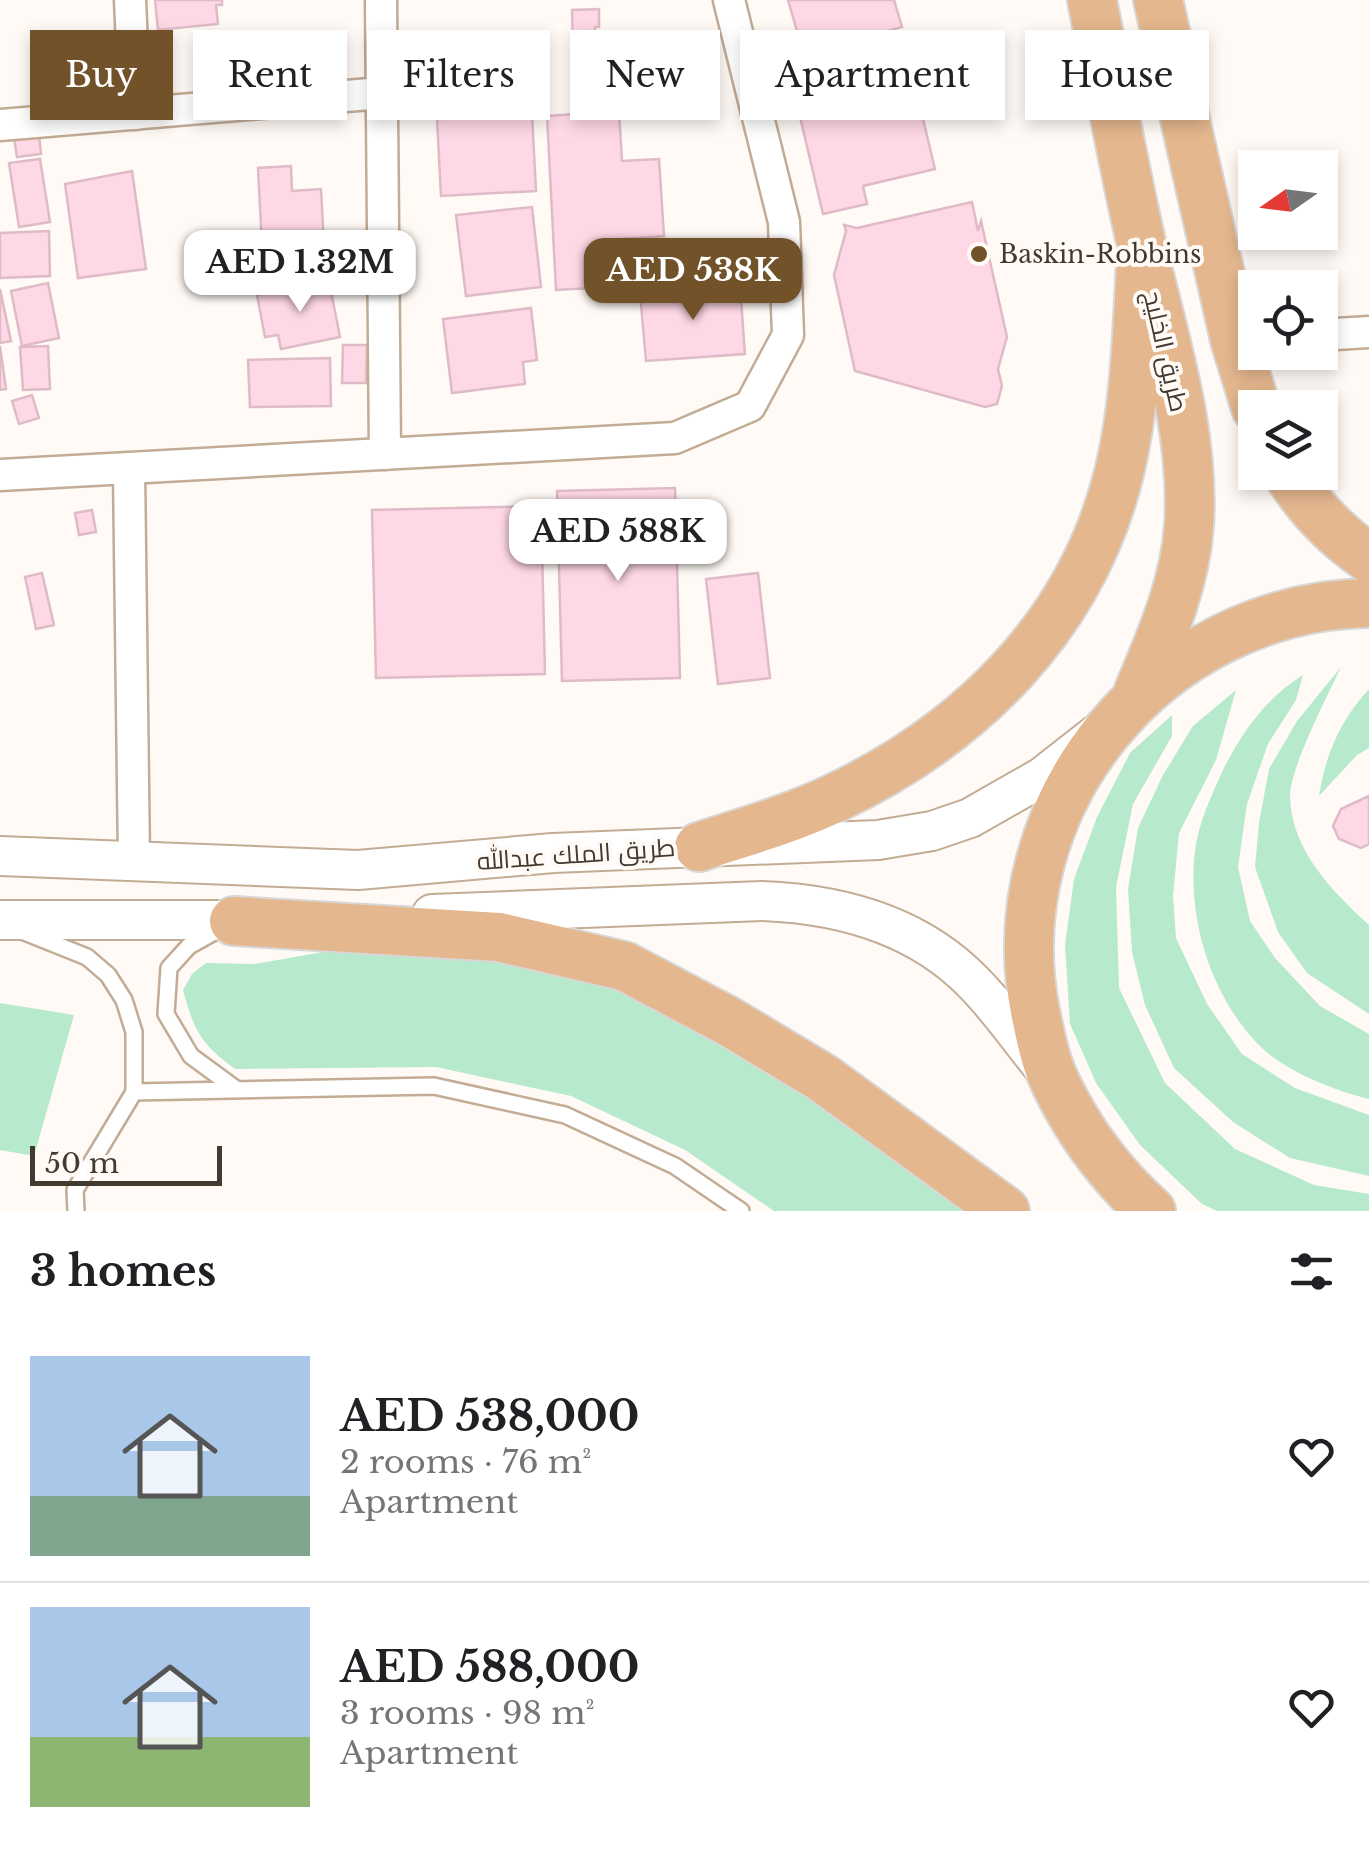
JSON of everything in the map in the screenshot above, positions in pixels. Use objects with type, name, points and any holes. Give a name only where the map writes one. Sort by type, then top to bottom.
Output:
[{"type":"main road","name":"طريق الخليج","points":[[1092,0],[1142,248],[1180,411],[1190,484],[1190,527],[1175,605],[1127,708]]},
{"type":"main road","points":[[1158,0],[1238,313]]},
{"type":"main road","points":[[699,846],[832,800],[916,753],[994,692],[1048,630],[1082,575],[1118,475],[1131,408],[1142,248]]},
{"type":"main road","points":[[1300,490],[1317,514],[1345,542],[1369,558]]},
{"type":"main road","points":[[1151,1211],[1104,1161],[1054,1081],[1029,980],[1028,930],[1044,844],[1087,757],[1127,708],[1172,668],[1251,625],[1294,612],[1369,604]]},
{"type":"main road","points":[[234,921],[499,936],[624,966],[728,1021],[823,1078],[1005,1211]]},
{"type":"street","points":[[130,0],[131,30]]},
{"type":"street","points":[[381,0],[381,30]]},
{"type":"street","points":[[0,476],[675,438],[750,406],[788,334],[784,222],[728,0]]},
{"type":"street","points":[[173,111],[367,94]]},
{"type":"street","points":[[0,125],[61,120]]},
{"type":"street","points":[[382,120],[385,454]]},
{"type":"street","points":[[1338,334],[1369,332]]},
{"type":"street","points":[[128,470],[134,861]]},
{"type":"street","name":"طريق الملك عبدالله","points":[[0,856],[358,870],[553,854],[878,840],[932,831],[970,818],[1042,777],[1127,708]]},
{"type":"street","name":"طريق الملك عبدالله","points":[[0,920],[234,921],[762,901],[807,903],[868,918],[933,949],[974,982],[1054,1081]]},
{"type":"lane","points":[[0,920],[52,946],[87,957],[108,975],[124,1000],[134,1032],[134,1092],[75,1190],[76,1211]]},
{"type":"lane","points":[[234,921],[189,946],[169,968],[166,1014],[191,1056],[236,1088]]},
{"type":"lane","points":[[134,1092],[434,1086],[565,1115],[676,1166],[740,1211]]},
{"type":"green space","points":[[1341,667],[1303,750],[1290,796],[1292,816],[1306,852],[1328,883],[1369,925],[1369,1014],[1307,973],[1278,932],[1255,867],[1269,769],[1297,721]]},
{"type":"green space","points":[[1303,675],[1296,700],[1268,744],[1247,804],[1238,867],[1250,921],[1275,958],[1320,1006],[1369,1034],[1369,1099],[1308,1078],[1255,1041],[1214,977],[1195,902],[1193,876],[1199,831],[1229,758],[1266,706]]},
{"type":"green space","points":[[1369,689],[1369,748],[1357,755],[1319,796],[1336,738]]},
{"type":"green space","points":[[1236,690],[1216,760],[1179,833],[1173,896],[1176,938],[1207,1004],[1242,1054],[1295,1088],[1369,1115],[1369,1176],[1290,1158],[1233,1122],[1174,1068],[1145,1005],[1132,952],[1128,889],[1138,828],[1163,775],[1193,726]]},
{"type":"green space","points":[[1172,715],[1172,736],[1133,804],[1116,887],[1119,988],[1165,1083],[1235,1149],[1314,1185],[1369,1194],[1369,1211],[1217,1211],[1202,1204],[1140,1145],[1096,1083],[1070,1024],[1065,945],[1074,879],[1097,817],[1130,753]]},
{"type":"green space","points":[[340,949],[511,961],[612,989],[711,1030],[796,1079],[976,1211],[774,1211],[685,1150],[571,1096],[436,1067],[235,1069],[200,1036],[183,990],[192,974],[206,963],[255,964]]},
{"type":"green space","points":[[0,1003],[74,1015],[34,1156],[0,1150]]},
{"type":"building","points":[[155,0],[222,0],[222,5],[216,5],[218,24],[158,30]]},
{"type":"building","points":[[788,0],[894,0],[902,27],[892,30],[797,30]]},
{"type":"building","points":[[599,9],[599,27],[573,30],[572,10]]},
{"type":"building","points":[[550,116],[620,120],[622,161],[659,159],[664,236],[623,239],[626,286],[556,290]]},
{"type":"building","points":[[437,120],[532,120],[536,191],[441,196]]},
{"type":"building","points":[[801,120],[923,120],[935,169],[863,186],[867,204],[823,214]]},
{"type":"building","points":[[39,135],[41,154],[17,157],[14,138]]},
{"type":"building","points":[[40,159],[50,222],[19,227],[9,163]]},
{"type":"building","points":[[291,166],[292,191],[321,189],[325,262],[263,265],[258,168]]},
{"type":"building","points":[[132,171],[146,269],[78,278],[65,184]]},
{"type":"building","points":[[972,202],[978,231],[981,221],[1007,337],[998,369],[1002,386],[997,404],[985,407],[855,371],[834,275],[846,231],[844,225],[857,228]]},
{"type":"building","points":[[532,207],[541,287],[466,296],[456,215]]},
{"type":"building","points":[[49,231],[50,276],[0,278],[0,233]]},
{"type":"building","points":[[329,281],[340,337],[281,349],[278,335],[265,337],[257,295]]},
{"type":"building","points":[[48,283],[59,338],[22,346],[11,291]]},
{"type":"building","points":[[740,285],[745,354],[646,361],[640,293]]},
{"type":"building","points":[[0,289],[11,341],[0,343]]},
{"type":"building","points":[[531,308],[537,360],[523,362],[525,384],[452,393],[443,319]]},
{"type":"building","points":[[343,345],[367,345],[366,383],[342,383]]},
{"type":"building","points":[[0,346],[6,389],[0,390]]},
{"type":"building","points":[[48,346],[50,389],[23,390],[20,347]]},
{"type":"building","points":[[330,358],[331,406],[250,407],[248,360]]},
{"type":"building","points":[[32,395],[39,418],[19,424],[12,401]]},
{"type":"building","points":[[675,488],[680,678],[562,681],[557,491]]},
{"type":"building","points":[[541,506],[545,674],[376,678],[372,510]]},
{"type":"building","points":[[92,510],[96,532],[79,535],[75,513]]},
{"type":"building","points":[[42,573],[54,625],[36,629],[25,577]]},
{"type":"building","points":[[758,573],[770,678],[718,684],[706,579]]},
{"type":"building","points":[[1369,796],[1369,844],[1361,848],[1339,839],[1333,826],[1341,809]]},
{"type":"place","name":"Baskin-Robbins","points":[[979,254]]}]
